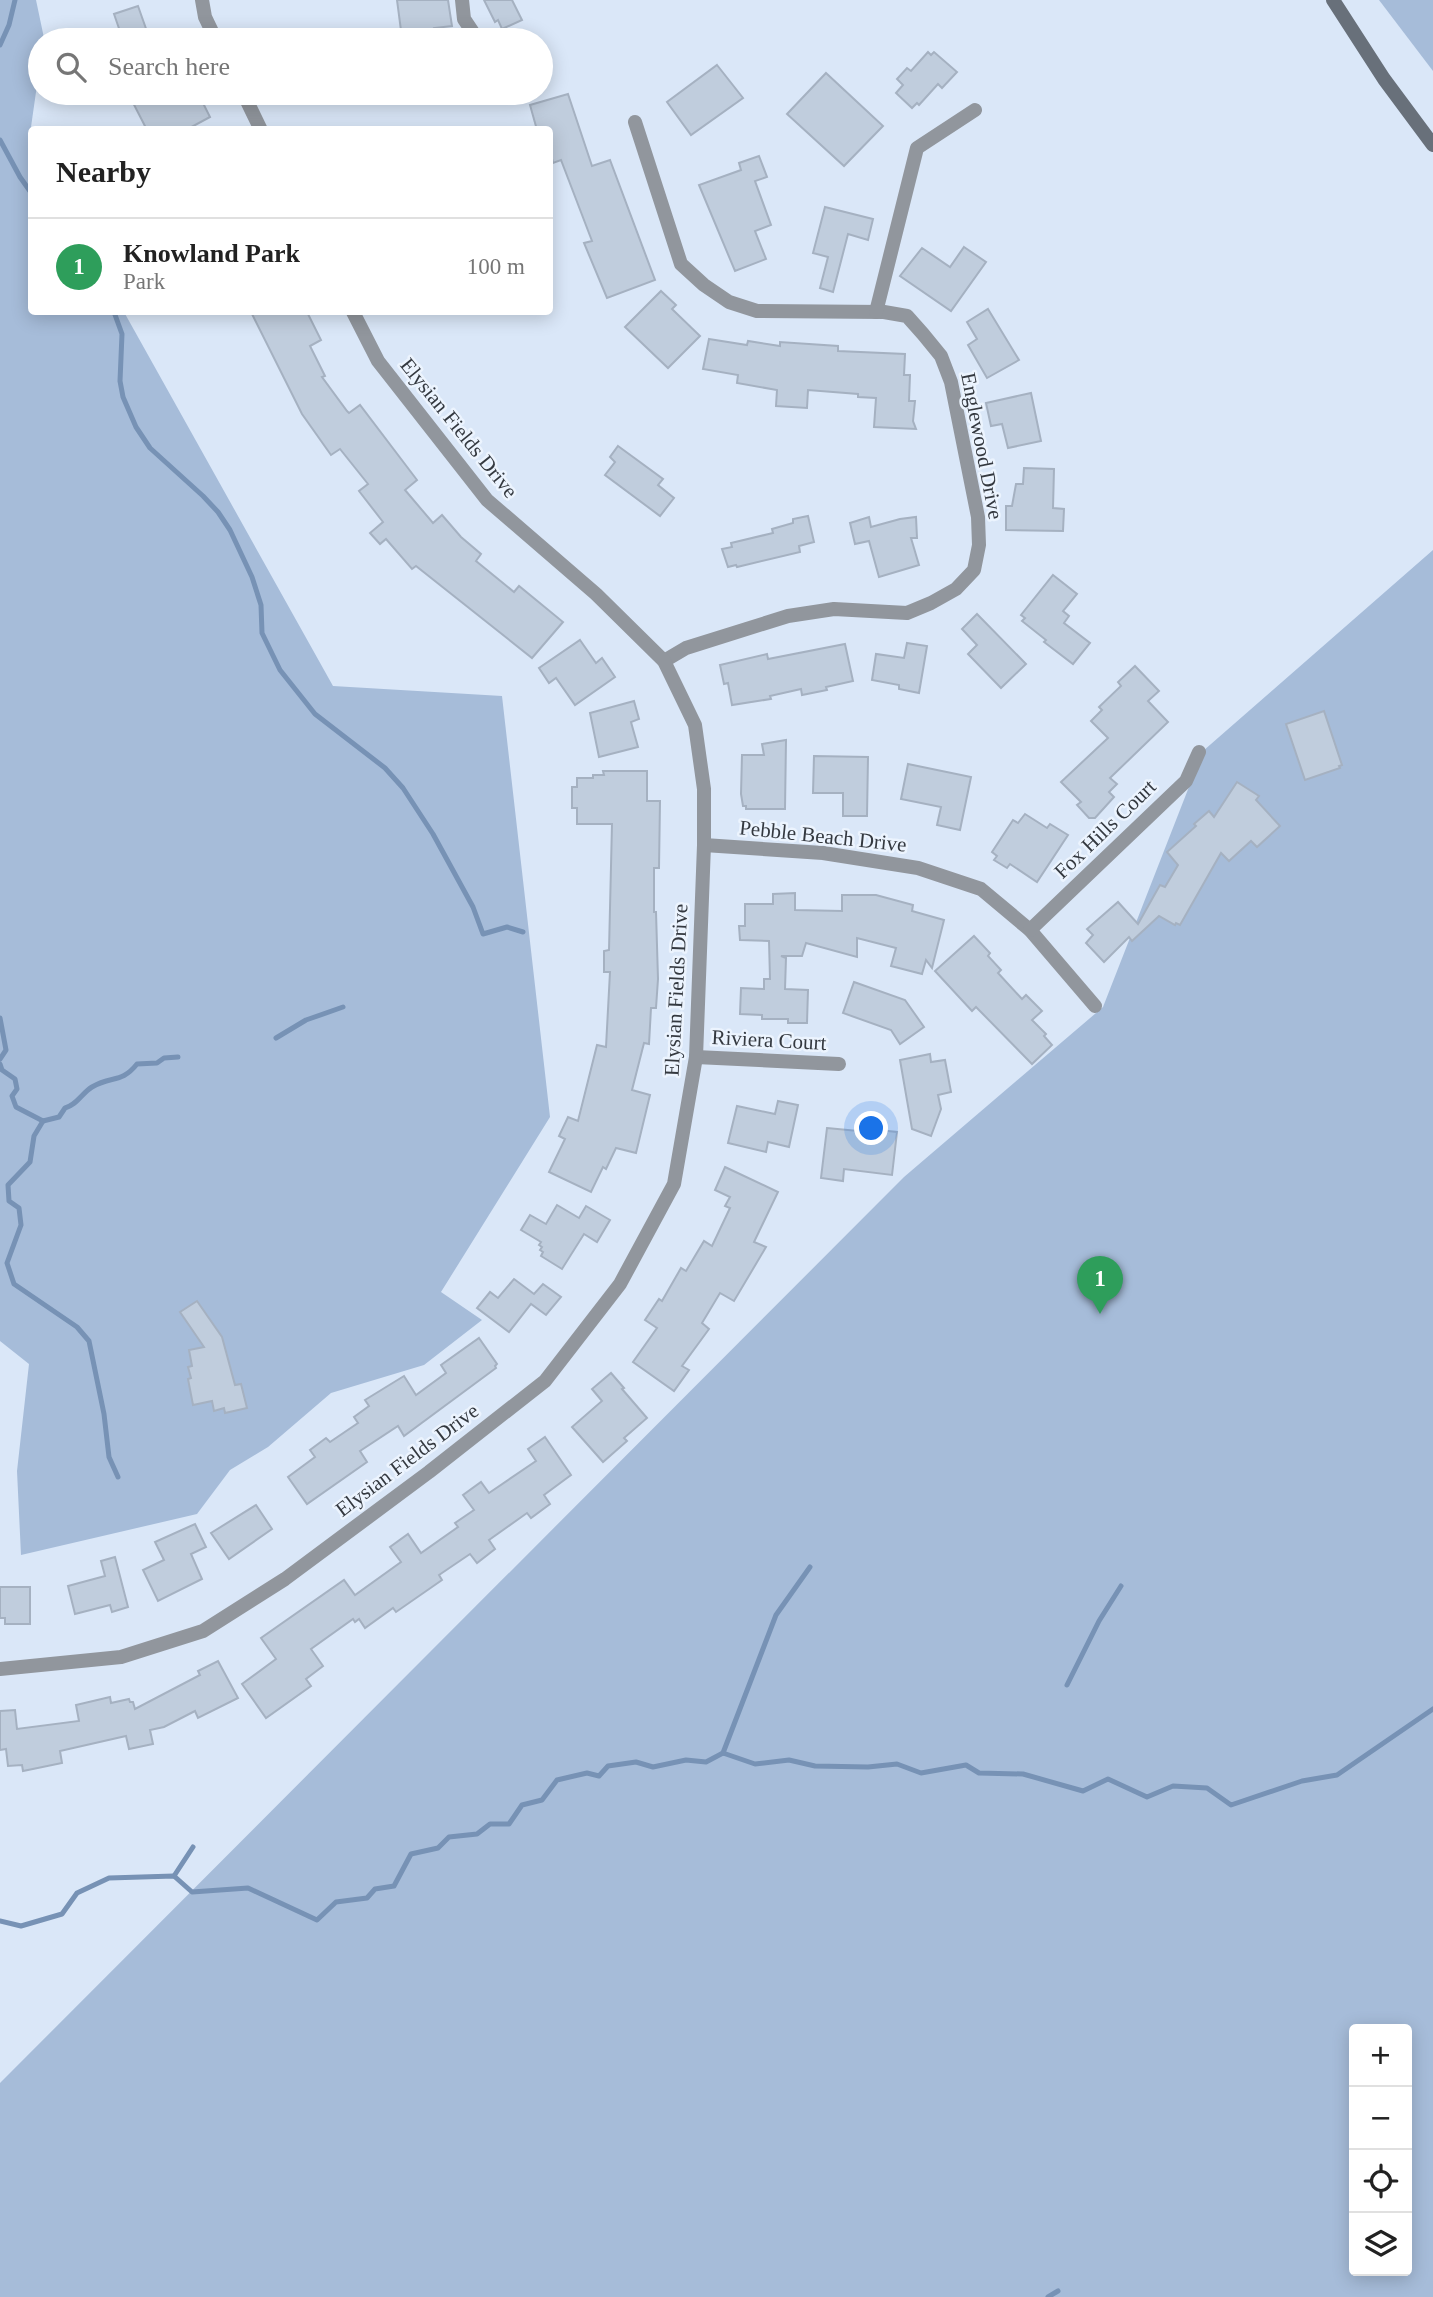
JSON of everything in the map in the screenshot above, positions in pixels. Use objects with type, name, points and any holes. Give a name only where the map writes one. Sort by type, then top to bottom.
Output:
[{"type":"main road","points":[[1333,0],[1384,79],[1433,145]]},
{"type":"street","points":[[202,0],[210,28]]},
{"type":"street","points":[[462,0],[464,19],[470,28]]},
{"type":"street","points":[[249,105],[259,126]]},
{"type":"street","points":[[876,312],[917,148],[975,110]]},
{"type":"street","name":"Englewood Drive","points":[[635,122],[681,264],[704,285],[729,302],[757,311],[876,312],[906,316],[941,356],[951,382],[978,517],[979,545],[974,570],[956,589],[931,603],[906,613],[834,609],[788,616],[686,648],[664,661]]},
{"type":"street","name":"Elysian Fields Drive","points":[[0,1669],[121,1657],[203,1631],[285,1578],[429,1472],[544,1381],[620,1284],[674,1184],[696,1057],[704,789],[695,725],[664,661],[596,594],[487,500],[378,361],[355,315]]},
{"type":"street","name":"Fox Hills Court","points":[[1030,930],[1185,781],[1199,752]]},
{"type":"street","name":"Pebble Beach Drive","points":[[704,845],[823,853],[918,867],[981,889],[1030,930],[1094,1006]]},
{"type":"street","name":"Riviera Court","points":[[696,1057],[839,1064]]},
{"type":"shaded area","points":[[0,0],[36,0],[42,28],[28,28],[28,105],[34,105],[31,126],[28,126],[28,315],[126,315],[333,686],[502,696],[550,1117],[441,1292],[482,1320],[424,1365],[331,1393],[268,1447],[230,1470],[197,1514],[21,1555],[17,1471],[29,1364],[0,1341]]},
{"type":"shaded area","points":[[1379,0],[1433,0],[1433,71]]},
{"type":"shaded area","points":[[1433,550],[1433,2297],[0,2297],[0,2083],[904,1177],[1103,1007],[1203,751]]},
{"type":"building","points":[[397,0],[448,0],[452,26],[401,28]]},
{"type":"building","points":[[484,0],[512,0],[522,20],[504,28],[502,28],[498,20],[495,22]]},
{"type":"building","points":[[138,6],[146,28],[119,28],[114,14]]},
{"type":"building","points":[[928,52],[931,55],[934,52],[957,72],[942,88],[938,84],[919,105],[917,103],[912,108],[896,93],[903,85],[897,79],[907,68],[911,71]]},
{"type":"building","points":[[717,65],[743,98],[691,135],[667,102]]},
{"type":"building","points":[[826,73],[883,126],[844,166],[787,114]]},
{"type":"building","points":[[568,94],[592,166],[610,160],[655,280],[607,298],[584,243],[592,241],[561,160],[553,163],[553,126],[536,126],[530,105],[553,105],[553,98]]},
{"type":"building","points":[[134,105],[204,105],[210,117],[193,126],[145,126]]},
{"type":"building","points":[[759,156],[767,177],[755,181],[771,225],[755,231],[766,259],[735,271],[699,185],[741,170],[739,163]]},
{"type":"building","points":[[825,207],[873,219],[868,240],[848,234],[833,292],[820,288],[828,257],[813,253]]},
{"type":"building","points":[[964,247],[986,262],[951,311],[900,276],[922,248],[950,267]]},
{"type":"building","points":[[661,291],[676,305],[672,309],[700,336],[668,368],[625,327]]},
{"type":"building","points":[[988,309],[1019,360],[987,378],[968,345],[977,339],[967,322]]},
{"type":"building","points":[[252,315],[308,315],[321,340],[310,346],[325,376],[322,377],[349,413],[360,405],[417,480],[405,490],[433,523],[442,515],[461,537],[481,554],[476,561],[514,592],[519,586],[563,622],[532,658],[416,566],[412,569],[386,539],[380,544],[370,533],[383,522],[359,491],[368,484],[340,449],[331,455],[302,414]]},
{"type":"building","points":[[709,339],[747,345],[748,341],[780,346],[780,342],[838,346],[838,351],[905,354],[904,375],[910,375],[909,401],[915,401],[913,421],[916,429],[874,427],[876,398],[858,397],[858,394],[808,390],[807,408],[776,406],[777,390],[737,383],[738,375],[703,369]]},
{"type":"building","points":[[1031,393],[1041,441],[1008,448],[1002,424],[991,426],[986,403]]},
{"type":"building","points":[[618,446],[663,479],[658,485],[674,498],[660,516],[605,475],[615,462],[610,457]]},
{"type":"building","points":[[1024,468],[1054,469],[1053,508],[1064,509],[1063,531],[1006,530],[1006,506],[1012,506],[1016,484],[1023,484]]},
{"type":"building","points":[[808,516],[814,542],[799,546],[800,552],[728,567],[722,549],[732,547],[731,543],[773,533],[772,529],[793,523],[793,519]]},
{"type":"building","points":[[869,517],[871,527],[916,517],[917,538],[911,538],[919,565],[879,577],[869,541],[855,544],[850,523]]},
{"type":"building","points":[[1053,575],[1077,594],[1063,611],[1069,616],[1064,623],[1090,643],[1073,664],[1022,621],[1025,618],[1021,615]]},
{"type":"building","points":[[977,614],[1026,664],[1001,688],[968,654],[977,645],[962,629]]},
{"type":"building","points":[[580,640],[596,663],[602,658],[615,677],[575,705],[556,678],[549,683],[539,668]]},
{"type":"building","points":[[907,643],[927,646],[919,693],[899,689],[899,685],[872,680],[876,654],[904,658]]},
{"type":"building","points":[[845,644],[853,681],[802,695],[801,689],[770,696],[771,699],[732,705],[728,683],[724,684],[720,665],[767,654],[768,659]]},
{"type":"building","points":[[1135,666],[1159,691],[1148,701],[1168,722],[1110,778],[1117,784],[1109,792],[1114,797],[1095,818],[1089,818],[1077,805],[1081,802],[1061,782],[1108,738],[1091,721],[1102,710],[1099,707],[1121,686],[1118,682]]},
{"type":"building","points":[[634,701],[639,719],[631,722],[638,747],[599,757],[590,713]]},
{"type":"building","points":[[1324,711],[1342,765],[1305,780],[1286,724]]},
{"type":"building","points":[[786,740],[785,809],[746,809],[741,794],[742,755],[764,755],[762,744]]},
{"type":"building","points":[[814,756],[868,757],[867,816],[843,816],[843,793],[813,793]]},
{"type":"building","points":[[908,764],[971,777],[960,830],[937,825],[941,807],[901,799]]},
{"type":"building","points":[[603,771],[647,771],[647,801],[660,801],[659,868],[654,868],[658,979],[656,1008],[651,1008],[649,1044],[644,1043],[632,1090],[650,1095],[636,1153],[616,1148],[591,1192],[549,1172],[565,1139],[559,1136],[568,1117],[578,1121],[597,1045],[606,1047],[610,972],[604,972],[604,951],[609,950],[612,824],[577,824],[577,808],[572,808],[572,787],[577,787],[577,778],[593,778],[593,775],[604,775]]},
{"type":"building","points":[[1237,782],[1259,796],[1256,800],[1280,826],[1257,847],[1251,841],[1229,861],[1221,853],[1180,925],[1159,916],[1132,941],[1129,937],[1104,962],[1086,943],[1093,935],[1087,929],[1118,902],[1138,924],[1160,885],[1165,887],[1178,865],[1167,852],[1209,811],[1214,817]]},
{"type":"building","points":[[1025,814],[1047,828],[1050,824],[1068,835],[1037,882],[1010,864],[1007,868],[994,860],[997,856],[992,852],[1013,820],[1018,823]]},
{"type":"building","points":[[795,893],[795,910],[842,911],[842,895],[876,895],[913,905],[912,911],[944,920],[932,968],[926,960],[922,974],[891,966],[896,948],[857,938],[857,957],[806,943],[802,956],[781,956],[786,958],[785,989],[808,990],[807,1023],[788,1023],[788,1019],[762,1019],[762,1015],[740,1014],[741,988],[764,989],[764,979],[770,979],[769,941],[740,940],[739,926],[745,926],[745,904],[773,904],[773,894]]},
{"type":"building","points":[[974,936],[990,953],[988,956],[1001,970],[998,973],[1022,999],[1026,995],[1042,1011],[1032,1020],[1046,1034],[1044,1036],[1052,1045],[1032,1064],[976,1007],[972,1011],[935,971]]},
{"type":"building","points":[[854,982],[905,1000],[924,1027],[900,1044],[891,1030],[843,1013]]},
{"type":"building","points":[[930,1054],[931,1062],[945,1060],[951,1092],[938,1095],[941,1109],[931,1136],[912,1129],[900,1060]]},
{"type":"building","points":[[778,1101],[798,1105],[789,1147],[768,1142],[766,1152],[728,1143],[737,1106],[775,1114]]},
{"type":"building","points":[[827,1128],[897,1132],[892,1175],[844,1169],[843,1181],[821,1178]]},
{"type":"building","points":[[725,1167],[778,1192],[754,1242],[766,1247],[734,1301],[720,1293],[702,1323],[709,1329],[682,1366],[689,1370],[674,1391],[633,1362],[657,1328],[645,1320],[659,1299],[662,1301],[681,1268],[686,1271],[704,1241],[712,1246],[730,1208],[725,1206],[730,1197],[715,1190]]},
{"type":"building","points":[[557,1205],[579,1218],[586,1206],[610,1220],[597,1242],[584,1234],[562,1269],[541,1256],[541,1242],[521,1230],[530,1215],[546,1224]]},
{"type":"building","points":[[514,1279],[534,1294],[543,1284],[561,1297],[546,1315],[531,1304],[509,1332],[477,1308],[490,1292],[498,1298]]},
{"type":"building","points":[[197,1301],[222,1337],[235,1385],[241,1384],[247,1408],[225,1413],[224,1408],[214,1411],[212,1401],[193,1405],[188,1379],[191,1378],[188,1367],[192,1366],[189,1350],[204,1347],[180,1312]]},
{"type":"building","points":[[479,1338],[497,1364],[496,1368],[404,1436],[398,1426],[360,1451],[367,1462],[307,1504],[288,1477],[315,1457],[310,1450],[326,1438],[330,1442],[358,1423],[354,1417],[369,1406],[365,1400],[404,1376],[416,1395],[446,1373],[441,1365]]},
{"type":"building","points":[[611,1373],[647,1418],[624,1438],[627,1441],[603,1462],[572,1427],[602,1401],[592,1389]]},
{"type":"building","points":[[545,1437],[571,1475],[544,1495],[550,1504],[531,1518],[527,1513],[489,1540],[495,1549],[477,1563],[470,1554],[439,1575],[442,1580],[396,1612],[393,1608],[365,1628],[359,1619],[355,1622],[353,1619],[311,1649],[323,1666],[306,1679],[311,1686],[266,1718],[242,1684],[276,1659],[261,1638],[344,1580],[355,1595],[401,1562],[390,1547],[408,1534],[421,1553],[458,1527],[455,1523],[474,1510],[463,1495],[481,1482],[489,1493],[536,1461],[528,1449]]},
{"type":"building","points":[[256,1505],[272,1529],[229,1559],[211,1533]]},
{"type":"building","points":[[195,1524],[206,1547],[191,1554],[202,1579],[158,1601],[143,1570],[164,1560],[155,1542]]},
{"type":"building","points":[[115,1557],[128,1607],[112,1612],[110,1605],[75,1614],[68,1586],[105,1576],[101,1561]]},
{"type":"building","points":[[0,1587],[30,1587],[30,1624],[5,1624],[5,1618],[0,1618]]},
{"type":"building","points":[[218,1661],[238,1698],[198,1718],[195,1711],[164,1727],[150,1730],[153,1744],[129,1749],[126,1736],[60,1751],[62,1763],[23,1771],[22,1765],[8,1766],[6,1749],[0,1750],[0,1711],[15,1710],[17,1729],[79,1721],[76,1705],[110,1697],[111,1703],[129,1699],[135,1709],[200,1675],[198,1671]]},
{"type":"waterway","points":[[0,45],[9,25],[15,0]]},
{"type":"waterway","points":[[0,140],[28,188]]},
{"type":"waterway","points":[[115,315],[122,334],[120,381],[123,397],[136,427],[150,448],[203,496],[230,530],[252,577],[261,605],[262,633],[280,670],[315,714],[385,768],[403,788],[433,834],[473,907],[483,934],[507,927],[523,932]]},
{"type":"waterway","points":[[276,1038],[306,1020],[343,1007]]},
{"type":"waterway","points":[[0,1018],[6,1050],[0,1059]]},
{"type":"waterway","points":[[0,1064],[2,1070],[15,1079],[17,1089],[12,1096],[16,1107],[43,1121],[59,1117],[65,1108],[92,1087],[121,1077],[137,1064],[157,1063],[164,1058],[178,1057]]},
{"type":"waterway","points":[[43,1121],[34,1136],[30,1162],[8,1185],[9,1201],[19,1208],[21,1225],[7,1263],[14,1284],[77,1327],[89,1341],[104,1414],[109,1457],[118,1477]]},
{"type":"waterway","points":[[723,1753],[776,1615],[810,1567]]},
{"type":"waterway","points":[[1067,1685],[1099,1621],[1121,1586]]},
{"type":"waterway","points":[[723,1753],[755,1764],[789,1760],[815,1766],[868,1767],[897,1764],[921,1773],[966,1765],[979,1773],[1023,1774],[1083,1791],[1108,1779],[1147,1797],[1173,1786],[1207,1788],[1231,1805],[1302,1781],[1337,1775],[1433,1709]]},
{"type":"waterway","points":[[0,1921],[21,1926],[62,1914],[77,1893],[109,1878],[174,1876],[192,1892],[248,1888],[317,1920],[336,1902],[367,1898],[375,1889],[394,1886],[411,1854],[438,1848],[449,1837],[477,1834],[490,1824],[509,1824],[522,1805],[542,1800],[557,1780],[587,1773],[599,1776],[608,1766],[636,1762],[653,1767],[686,1760],[706,1762],[723,1753]]},
{"type":"waterway","points":[[174,1876],[193,1847]]},
{"type":"waterway","points":[[1048,2297],[1058,2291]]},
{"type":"place","name":"Knowland Park","points":[[1100,1314]]}]
